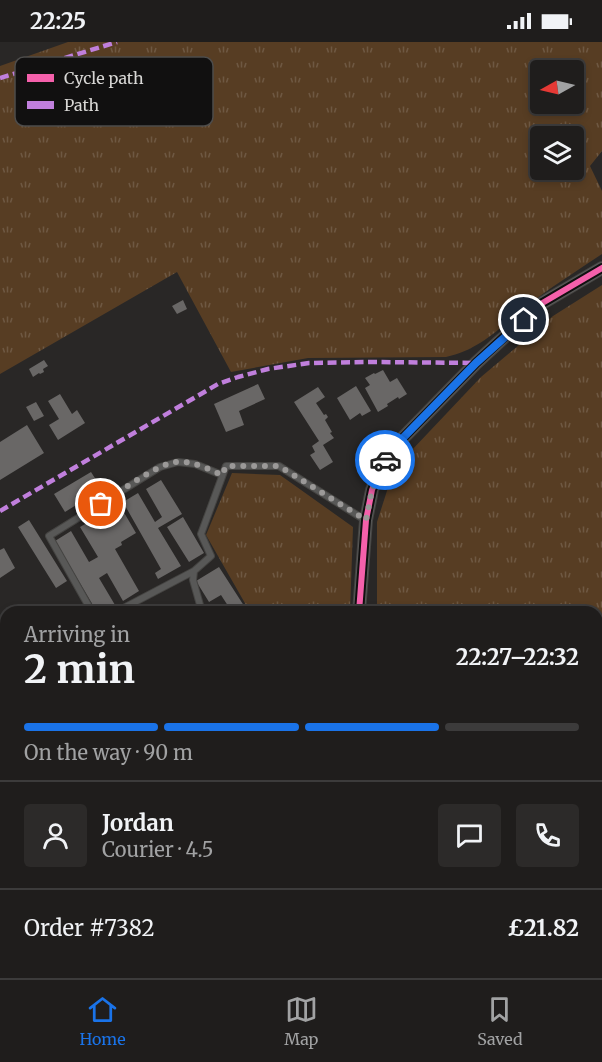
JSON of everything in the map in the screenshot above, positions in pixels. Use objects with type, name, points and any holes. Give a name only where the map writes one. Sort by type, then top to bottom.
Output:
[{"type":"street","points":[[359,606],[366,520],[372,490],[381,466],[398,443],[476,363],[539,305],[602,268]]},
{"type":"lane","points":[[89,606],[49,536],[160,467],[178,462],[195,464],[222,475]]},
{"type":"lane","points":[[127,606],[194,571],[211,556],[201,534],[226,466],[279,466],[366,520]]},
{"type":"lane","points":[[194,571],[193,580],[200,606]]},
{"type":"green space","points":[[68,42],[602,42],[602,151],[590,166],[602,191],[602,254],[544,293],[472,348],[446,357],[308,358],[231,372],[177,272],[0,374],[0,66],[15,61],[15,126],[213,126],[213,57],[26,57]]},
{"type":"green space","points":[[602,285],[602,606],[377,606],[377,522],[394,469],[481,377],[553,316]]},
{"type":"green space","points":[[232,473],[280,475],[353,527],[350,606],[247,606],[206,535]]},
{"type":"building","points":[[183,300],[187,309],[177,314],[172,306]]},
{"type":"building","points":[[44,360],[48,366],[43,369],[44,372],[33,377],[29,369]]},
{"type":"building","points":[[383,370],[390,382],[397,378],[407,394],[399,399],[398,397],[378,412],[365,388],[370,385],[365,378]]},
{"type":"building","points":[[258,384],[265,399],[239,411],[244,425],[226,432],[214,404]]},
{"type":"building","points":[[356,386],[371,411],[362,416],[360,413],[350,420],[337,398]]},
{"type":"building","points":[[318,387],[325,397],[316,403],[328,417],[325,420],[334,438],[323,445],[333,462],[320,470],[310,455],[315,452],[312,446],[319,441],[294,402]]},
{"type":"building","points":[[60,394],[72,414],[77,410],[85,423],[58,440],[49,425],[59,419],[48,401]]},
{"type":"building","points":[[36,402],[44,416],[34,421],[26,407]]},
{"type":"building","points":[[27,425],[44,453],[0,480],[0,442]]},
{"type":"building","points":[[91,472],[102,489],[65,512],[54,494]]},
{"type":"building","points":[[161,480],[182,514],[158,528],[181,566],[158,579],[155,573],[161,569],[123,502],[138,493],[155,522],[162,517],[146,489]]},
{"type":"building","points":[[119,504],[136,533],[121,542],[122,545],[115,549],[139,591],[123,601],[107,573],[99,578],[115,605],[93,606],[55,541],[71,531],[89,562],[98,557],[80,527]]},
{"type":"building","points":[[183,517],[204,553],[189,562],[167,527]]},
{"type":"building","points":[[29,520],[67,581],[56,588],[18,527]]},
{"type":"building","points":[[4,548],[15,568],[0,578],[0,550]]},
{"type":"building","points":[[219,567],[244,606],[228,606],[221,595],[209,602],[196,581]]},
{"type":"marked path","points":[[68,57],[117,42]]},
{"type":"marked path","points":[[0,78],[15,73]]},
{"type":"marked path","points":[[0,511],[218,384],[238,377],[268,369],[309,363],[476,363]]},
{"type":"cycle path","points":[[359,606],[366,520],[372,490],[383,462],[398,443],[476,363],[539,305],[602,268]]},
{"type":"way so far","points":[[101,504],[160,467],[178,462],[195,464],[222,475],[226,466],[279,466],[366,520],[372,490],[385,460]]},
{"type":"route","points":[[385,460],[398,443],[476,363],[524,320]]}]
